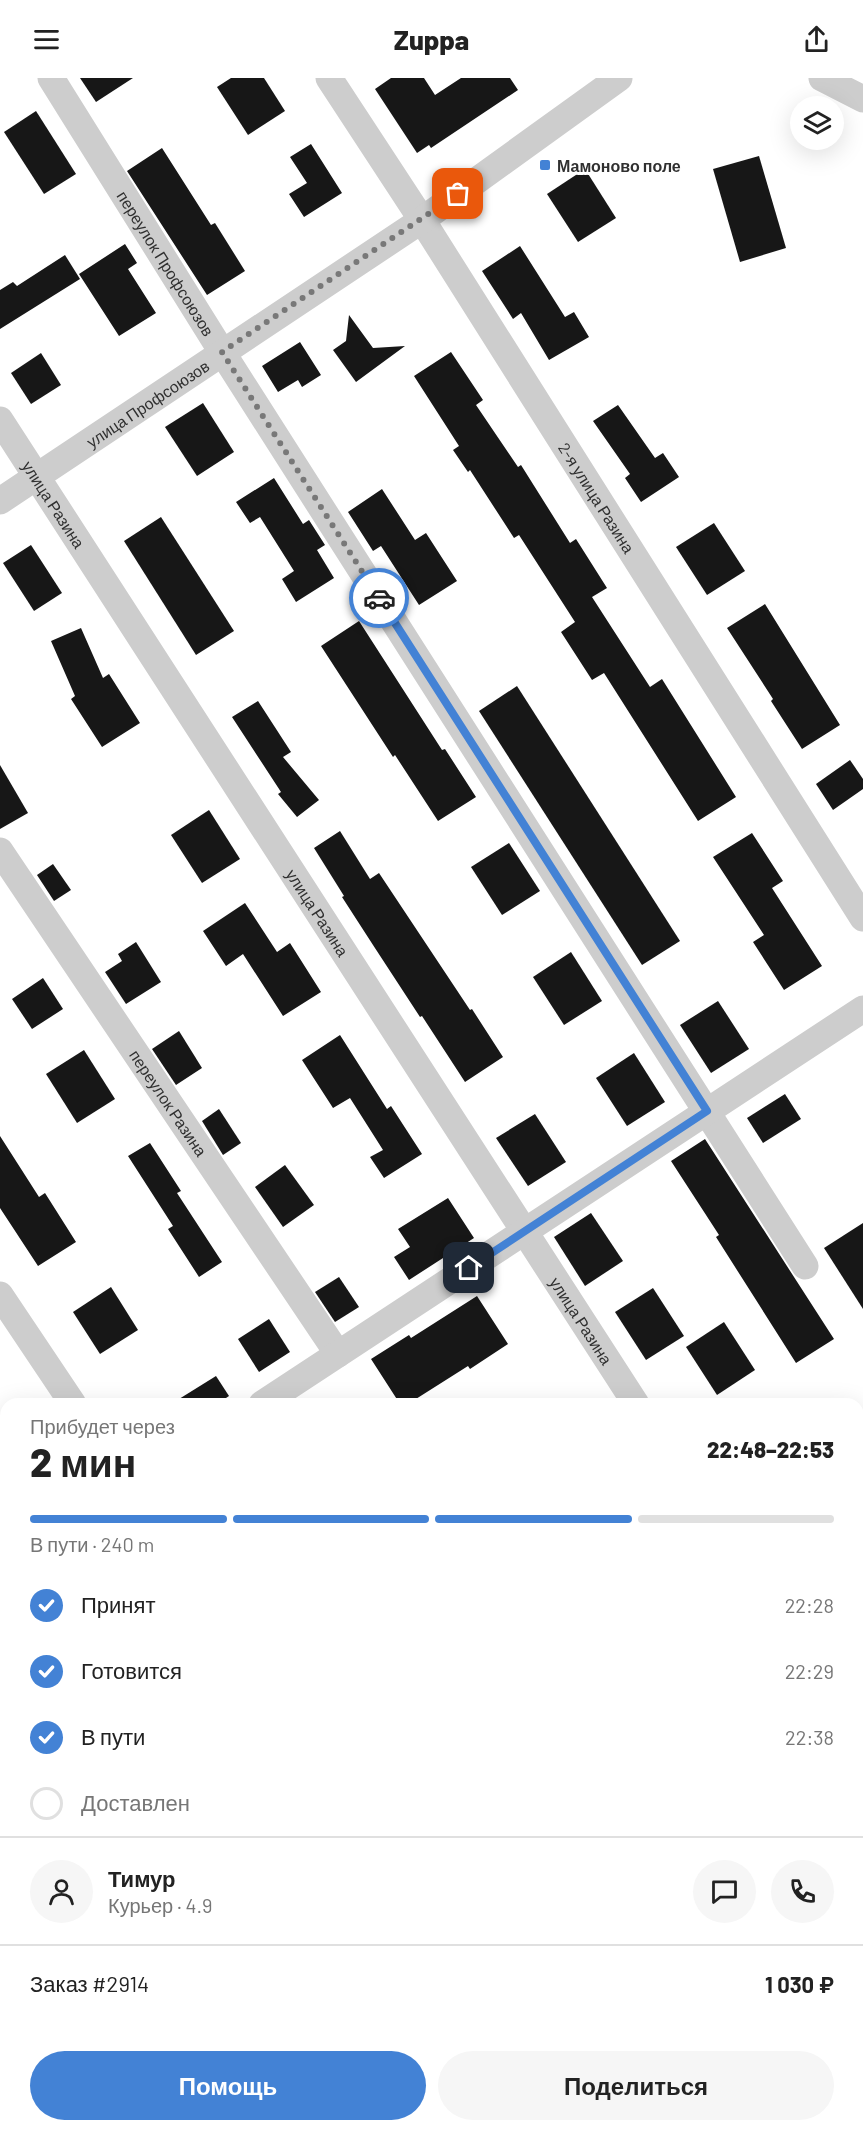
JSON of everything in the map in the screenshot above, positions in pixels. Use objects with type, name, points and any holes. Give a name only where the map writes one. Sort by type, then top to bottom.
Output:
[{"type":"street","name":"переулок Профсоюзов","points":[[51,78],[222,352],[805,1266]]},
{"type":"street","name":"2-я улица Разина","points":[[329,78],[422,220],[863,918]]},
{"type":"street","name":"улица Профсоюзов","points":[[0,501],[422,220],[619,78]]},
{"type":"street","points":[[822,78],[863,99]]},
{"type":"street","name":"улица Разина","points":[[0,420],[632,1398]]},
{"type":"street","name":"переулок Разина","points":[[0,851],[338,1354]]},
{"type":"street","points":[[271,1398],[863,1009]]},
{"type":"street","points":[[0,1295],[69,1398]]},
{"type":"building","points":[[80,78],[133,78],[96,102]]},
{"type":"building","points":[[231,78],[264,78],[285,111],[248,135],[217,87]]},
{"type":"building","points":[[391,78],[424,78],[435,95],[461,78],[510,78],[518,90],[431,148],[429,145],[417,153],[375,89]]},
{"type":"building","points":[[36,111],[76,174],[44,194],[4,132]]},
{"type":"building","points":[[311,144],[342,193],[304,217],[289,194],[307,183],[290,157]]},
{"type":"building","points":[[162,148],[211,225],[215,223],[245,271],[207,295],[127,171]]},
{"type":"building","points":[[759,156],[786,248],[740,262],[713,169]]},
{"type":"building","points":[[585,169],[616,218],[578,242],[547,194]]},
{"type":"building","points":[[125,244],[137,263],[128,269],[156,313],[119,336],[79,274]]},
{"type":"building","points":[[520,246],[565,317],[574,312],[589,337],[549,360],[521,313],[513,319],[482,271]]},
{"type":"building","points":[[65,255],[80,279],[0,329],[0,290],[13,282],[17,286]]},
{"type":"building","points":[[349,315],[373,348],[405,346],[356,382],[333,350],[346,341]]},
{"type":"building","points":[[300,342],[321,375],[302,387],[298,380],[278,392],[262,366]]},
{"type":"building","points":[[451,352],[483,400],[476,405],[518,467],[521,465],[570,543],[576,539],[607,588],[592,597],[650,687],[662,679],[736,797],[698,821],[604,673],[592,680],[561,632],[575,622],[519,535],[514,538],[470,470],[468,472],[453,450],[459,446],[414,376]]},
{"type":"building","points":[[41,353],[61,385],[31,404],[11,373]]},
{"type":"building","points":[[203,403],[234,452],[197,476],[165,427]]},
{"type":"building","points":[[618,405],[655,458],[663,453],[679,477],[641,502],[625,478],[630,474],[593,421]]},
{"type":"building","points":[[274,478],[303,524],[309,520],[325,545],[317,550],[334,578],[296,602],[282,579],[294,571],[260,517],[250,523],[236,502]]},
{"type":"building","points":[[382,489],[415,540],[426,533],[457,581],[419,605],[381,546],[373,551],[348,512]]},
{"type":"building","points":[[161,517],[234,631],[196,655],[124,541]]},
{"type":"building","points":[[714,523],[745,571],[707,595],[676,547]]},
{"type":"building","points":[[31,545],[62,593],[34,611],[3,563]]},
{"type":"building","points":[[765,604],[840,725],[802,749],[727,628]]},
{"type":"building","points":[[359,621],[442,750],[445,749],[476,797],[438,821],[395,755],[393,757],[321,646]]},
{"type":"building","points":[[81,628],[103,678],[109,674],[140,723],[102,747],[71,699],[75,696],[51,641]]},
{"type":"building","points":[[517,686],[680,941],[642,965],[479,711]]},
{"type":"building","points":[[258,701],[291,752],[283,757],[319,800],[297,817],[278,794],[281,792],[232,717]]},
{"type":"building","points":[[850,760],[863,779],[863,789],[833,810],[816,784]]},
{"type":"building","points":[[0,765],[28,813],[0,829]]},
{"type":"building","points":[[209,810],[240,859],[202,883],[171,835]]},
{"type":"building","points":[[340,831],[370,879],[379,873],[503,1057],[465,1082],[342,897],[344,896],[314,848]]},
{"type":"building","points":[[752,833],[783,881],[772,888],[822,966],[784,990],[753,942],[764,935],[713,857]]},
{"type":"building","points":[[509,843],[540,891],[502,915],[471,867]]},
{"type":"building","points":[[53,864],[71,890],[54,901],[37,875]]},
{"type":"building","points":[[245,903],[277,952],[290,943],[321,992],[283,1016],[243,954],[226,966],[203,931]]},
{"type":"building","points":[[136,942],[161,982],[126,1004],[105,972],[122,961],[118,954]]},
{"type":"building","points":[[571,952],[602,1001],[564,1025],[533,977]]},
{"type":"building","points":[[43,978],[63,1009],[32,1029],[12,999]]},
{"type":"building","points":[[718,1001],[749,1049],[711,1073],[680,1025]]},
{"type":"building","points":[[179,1031],[202,1068],[176,1085],[152,1049]]},
{"type":"building","points":[[340,1035],[387,1109],[391,1106],[422,1154],[384,1178],[370,1157],[383,1150],[350,1098],[333,1108],[302,1060]]},
{"type":"building","points":[[84,1050],[115,1099],[77,1123],[46,1074]]},
{"type":"building","points":[[634,1053],[665,1102],[627,1126],[596,1078]]},
{"type":"building","points":[[785,1094],[801,1119],[763,1143],[747,1118]]},
{"type":"building","points":[[219,1109],[241,1143],[223,1155],[202,1121]]},
{"type":"building","points":[[535,1114],[566,1162],[528,1186],[496,1138]]},
{"type":"building","points":[[0,1136],[39,1197],[45,1193],[76,1242],[38,1266],[0,1208]]},
{"type":"building","points":[[705,1139],[834,1339],[796,1363],[716,1237],[719,1235],[671,1161]]},
{"type":"building","points":[[150,1143],[181,1191],[177,1193],[222,1262],[199,1277],[168,1229],[173,1226],[128,1156]]},
{"type":"building","points":[[285,1165],[314,1205],[283,1227],[255,1187]]},
{"type":"building","points":[[448,1198],[474,1238],[409,1280],[394,1257],[410,1247],[398,1229]]},
{"type":"building","points":[[591,1213],[623,1261],[585,1286],[554,1237]]},
{"type":"building","points":[[863,1223],[863,1309],[824,1248]]},
{"type":"building","points":[[339,1277],[359,1307],[335,1322],[315,1292]]},
{"type":"building","points":[[111,1287],[138,1330],[100,1354],[73,1312]]},
{"type":"building","points":[[653,1288],[684,1336],[646,1360],[615,1312]]},
{"type":"building","points":[[477,1296],[508,1344],[470,1369],[468,1366],[417,1398],[396,1398],[371,1359],[409,1335],[411,1338]]},
{"type":"building","points":[[269,1319],[290,1352],[259,1372],[238,1339]]},
{"type":"building","points":[[724,1322],[755,1370],[717,1395],[686,1347]]},
{"type":"building","points":[[216,1376],[229,1396],[226,1398],[181,1398]]},
{"type":"way so far","points":[[379,598],[222,352],[458,194]]},
{"type":"place","name":"Мамоново поле","points":[[545,165]]},
{"type":"route","points":[[379,598],[707,1111],[469,1268]]}]
